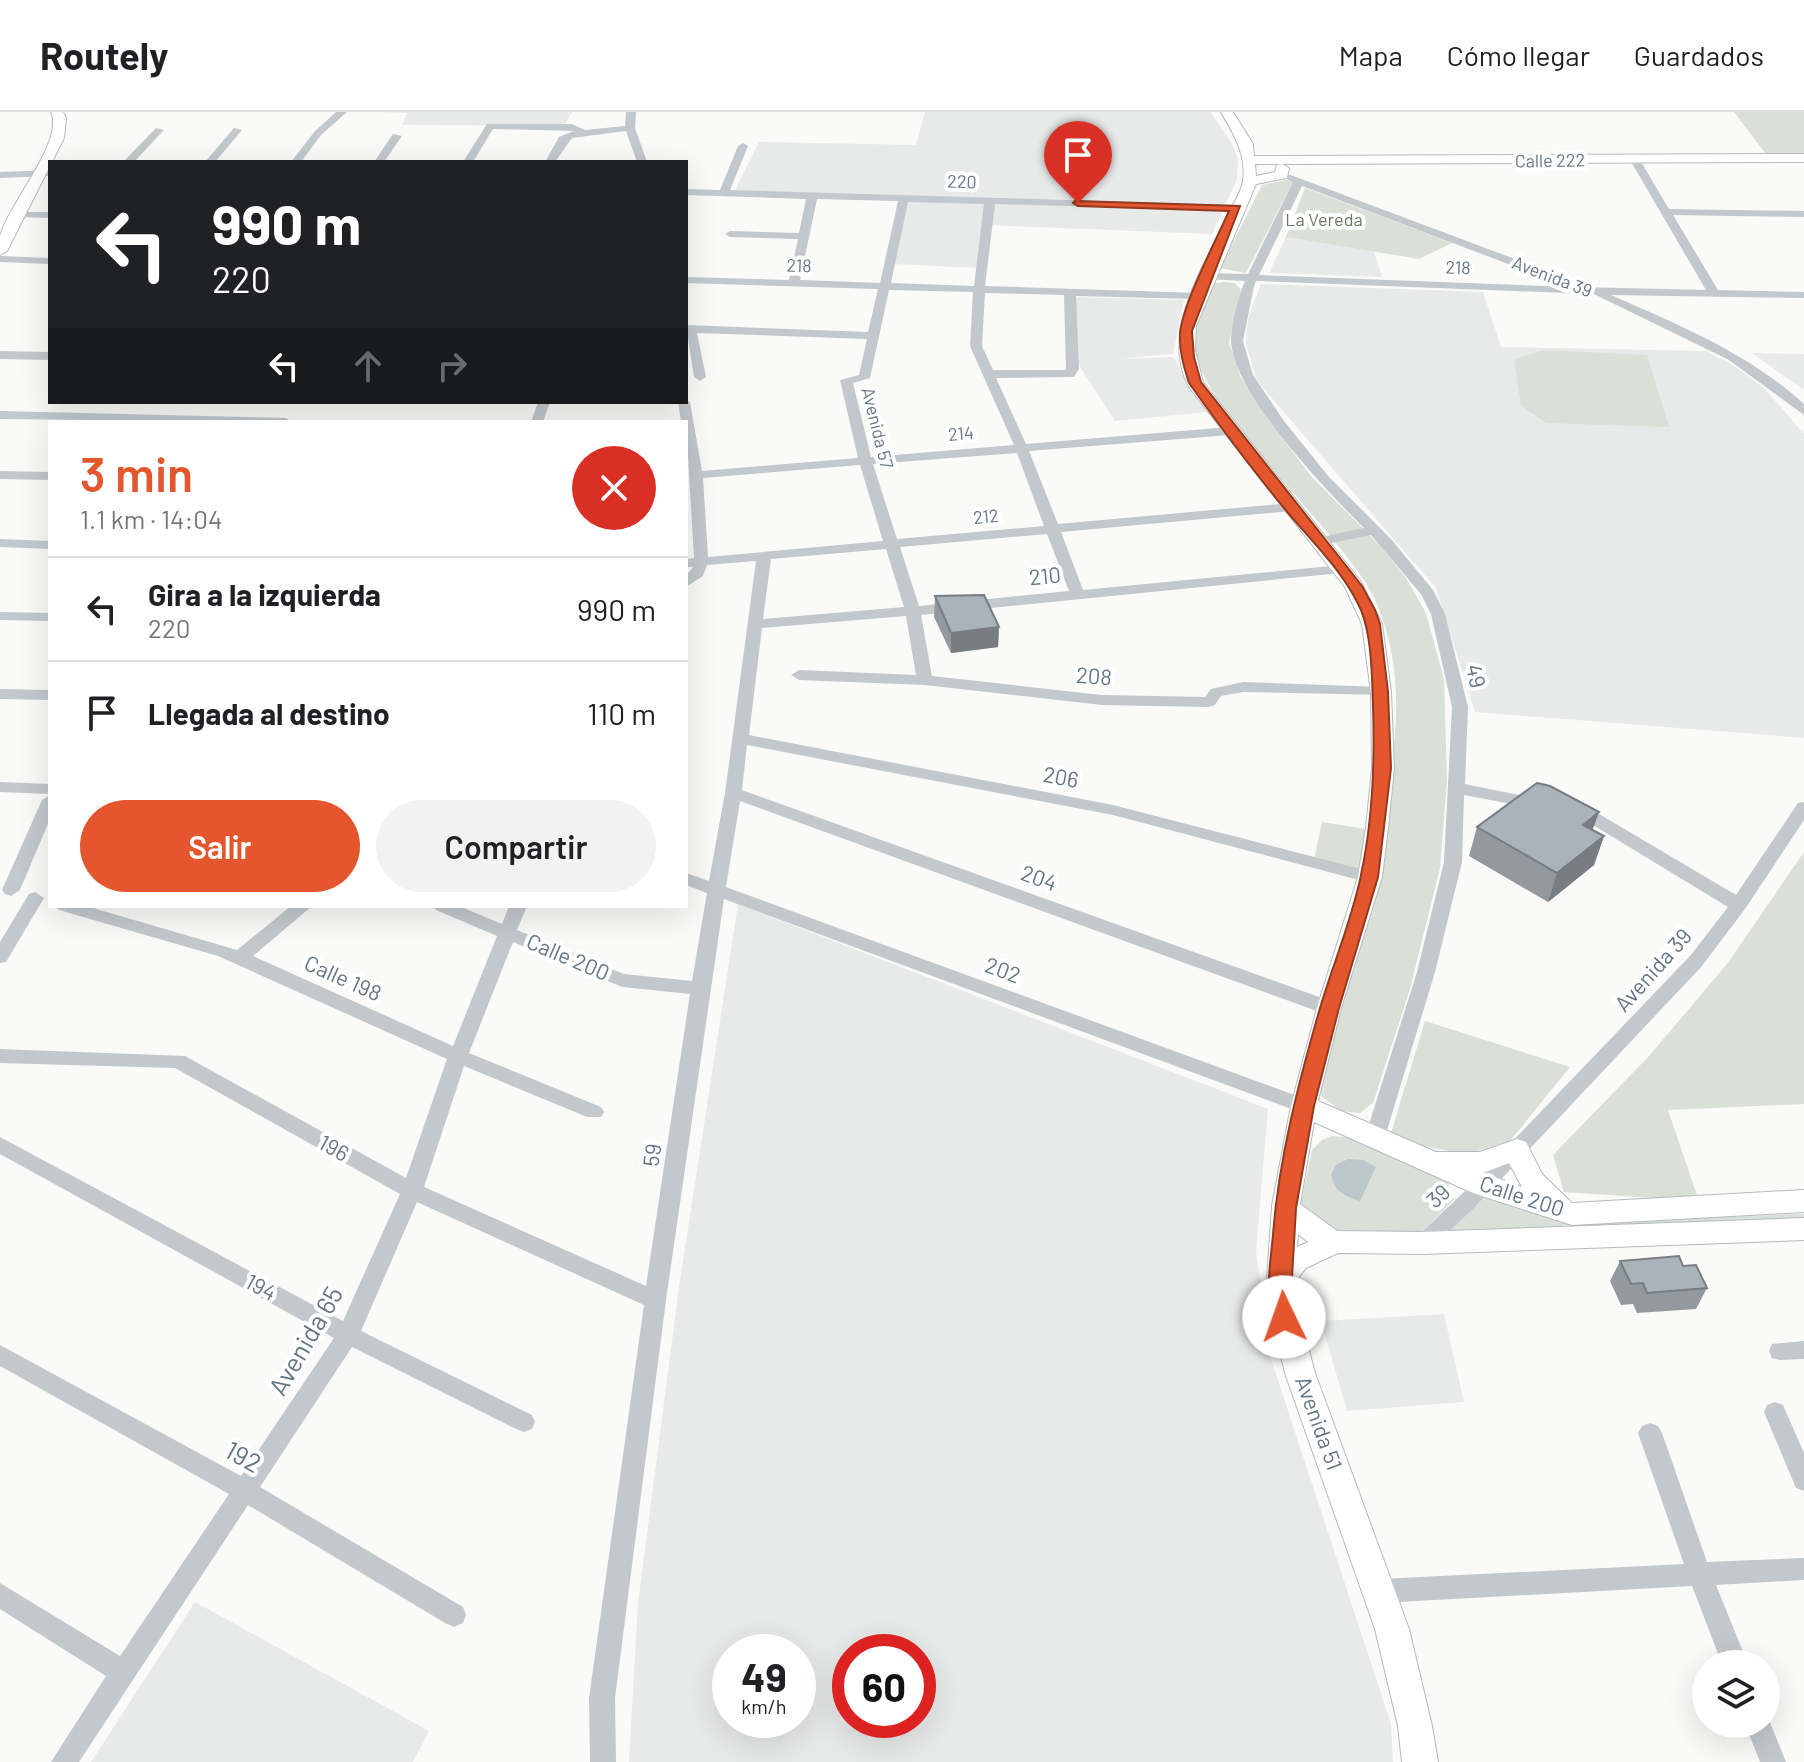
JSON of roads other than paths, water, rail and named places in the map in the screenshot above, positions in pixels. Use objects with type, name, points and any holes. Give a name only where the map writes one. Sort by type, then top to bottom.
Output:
[{"type":"main road","points":[[50,160],[60,118],[57,112]]},
{"type":"main road","name":"Avenida 51","points":[[1227,112],[1240,129],[1250,160],[1250,181],[1198,296],[1186,331],[1187,357],[1195,383],[1291,507],[1322,541],[1368,610],[1381,692],[1383,768],[1370,877],[1329,1008],[1304,1106],[1286,1208],[1280,1295],[1289,1338],[1380,1591],[1401,1662],[1420,1762]]},
{"type":"main road","name":"Calle 222","points":[[1250,160],[1804,158]]},
{"type":"main road","points":[[1266,160],[1282,171]]},
{"type":"main road","points":[[1250,181],[1282,171],[1295,160]]},
{"type":"main road","points":[[0,251],[18,215],[46,173]]},
{"type":"main road","name":"Calle 200","points":[[1304,1106],[1483,1185],[1572,1214],[1804,1201]]},
{"type":"main road","points":[[1296,1146],[1328,1129],[1375,1137]]},
{"type":"main road","points":[[1424,1158],[1456,1164],[1482,1163],[1517,1149],[1528,1176],[1545,1197],[1572,1214]]},
{"type":"main road","points":[[1286,1208],[1320,1236],[1335,1242]]},
{"type":"main road","name":"Calle 200","points":[[1282,1277],[1296,1260],[1335,1242],[1423,1243],[1804,1229]]},
{"type":"street","points":[[298,160],[318,133],[342,112]]},
{"type":"street","points":[[631,112],[630,128],[641,160]]},
{"type":"street","points":[[469,160],[490,126],[572,127],[581,131]]},
{"type":"street","points":[[551,160],[563,139],[569,135],[581,131],[630,128]]},
{"type":"street","points":[[130,160],[159,130]]},
{"type":"street","points":[[212,160],[237,130]]},
{"type":"street","points":[[380,160],[397,136]]},
{"type":"street","points":[[724,193],[743,146]]},
{"type":"street","points":[[1635,160],[1714,293]]},
{"type":"street","name":"Avenida 39","points":[[1282,171],[1299,181],[1592,291],[1748,364],[1781,388],[1804,411]]},
{"type":"street","points":[[0,175],[46,173]]},
{"type":"street","name":"49","points":[[1299,181],[1249,283],[1237,341],[1247,375],[1279,423],[1324,480],[1374,530],[1428,593],[1438,614],[1460,707],[1450,874],[1426,972],[1375,1137]]},
{"type":"street","name":"220","points":[[688,192],[1236,208]]},
{"type":"street","points":[[794,283],[812,196]]},
{"type":"street","name":"Avenida 57","points":[[904,198],[864,378],[846,380],[865,461],[913,611],[925,680]]},
{"type":"street","points":[[990,201],[976,346],[1021,447],[1078,595]]},
{"type":"street","points":[[1667,212],[1804,214]]},
{"type":"street","points":[[18,215],[48,215]]},
{"type":"street","points":[[730,234],[804,236]]},
{"type":"street","points":[[0,259],[48,261]]},
{"type":"street","name":"218","points":[[1206,276],[1249,283],[1804,295]]},
{"type":"street","name":"218","points":[[688,280],[1198,296]]},
{"type":"street","points":[[989,374],[1070,374],[1073,369],[1070,293]]},
{"type":"street","points":[[700,377],[688,329],[873,336]]},
{"type":"street","points":[[0,355],[48,353]]},
{"type":"street","points":[[0,415],[182,420]]},
{"type":"street","name":"214","points":[[696,475],[1230,431]]},
{"type":"street","points":[[688,581],[698,573],[693,563],[691,499],[696,475],[689,438]]},
{"type":"street","points":[[0,475],[48,476]]},
{"type":"street","name":"212","points":[[693,563],[1291,507]]},
{"type":"street","points":[[1322,541],[1374,530]]},
{"type":"street","points":[[0,543],[48,545]]},
{"type":"street","name":"59","points":[[603,1762],[602,1698],[655,1300],[700,988],[733,793],[764,556]]},
{"type":"street","name":"210","points":[[753,624],[1341,569]]},
{"type":"street","points":[[0,616],[48,617]]},
{"type":"street","name":"208","points":[[799,675],[925,680],[1102,700],[1209,702],[1216,692],[1243,687],[1381,692]]},
{"type":"street","points":[[0,694],[48,695]]},
{"type":"street","name":"206","points":[[739,738],[1113,810],[1370,877]]},
{"type":"street","points":[[0,787],[48,789]]},
{"type":"street","points":[[1457,788],[1588,815],[1739,905]]},
{"type":"street","name":"204","points":[[733,793],[1329,1008]]},
{"type":"street","points":[[0,957],[43,900],[6,890],[48,804]]},
{"type":"street","name":"Avenida 39","points":[[1517,1149],[1696,961],[1739,905],[1804,807]]},
{"type":"street","name":"202","points":[[688,880],[1304,1106]]},
{"type":"street","name":"Calle 198","points":[[72,908],[240,957],[458,1056],[594,1112]]},
{"type":"street","points":[[240,957],[301,908]]},
{"type":"street","name":"Calle 200","points":[[447,908],[622,980],[700,988]]},
{"type":"street","name":"Avenida 65","points":[[64,1762],[348,1335],[412,1191],[458,1056],[517,908]]},
{"type":"street","name":"196","points":[[0,1056],[178,1061],[412,1191],[655,1300]]},
{"type":"street","name":"194","points":[[0,1145],[348,1335],[524,1422]]},
{"type":"street","name":"39","points":[[1423,1243],[1517,1149]]},
{"type":"street","points":[[1780,1351],[1804,1350]]},
{"type":"street","name":"192","points":[[0,1355],[246,1491],[454,1615]]},
{"type":"street","points":[[1775,1412],[1804,1480]]},
{"type":"street","points":[[1650,1433],[1729,1650]]},
{"type":"street","points":[[1380,1591],[1804,1569]]},
{"type":"street","points":[[0,1595],[125,1673]]},
{"type":"street","points":[[1764,1738],[1773,1762]]},
{"type":"park label","name":"La Vereda","points":[[1324,220]]}]
